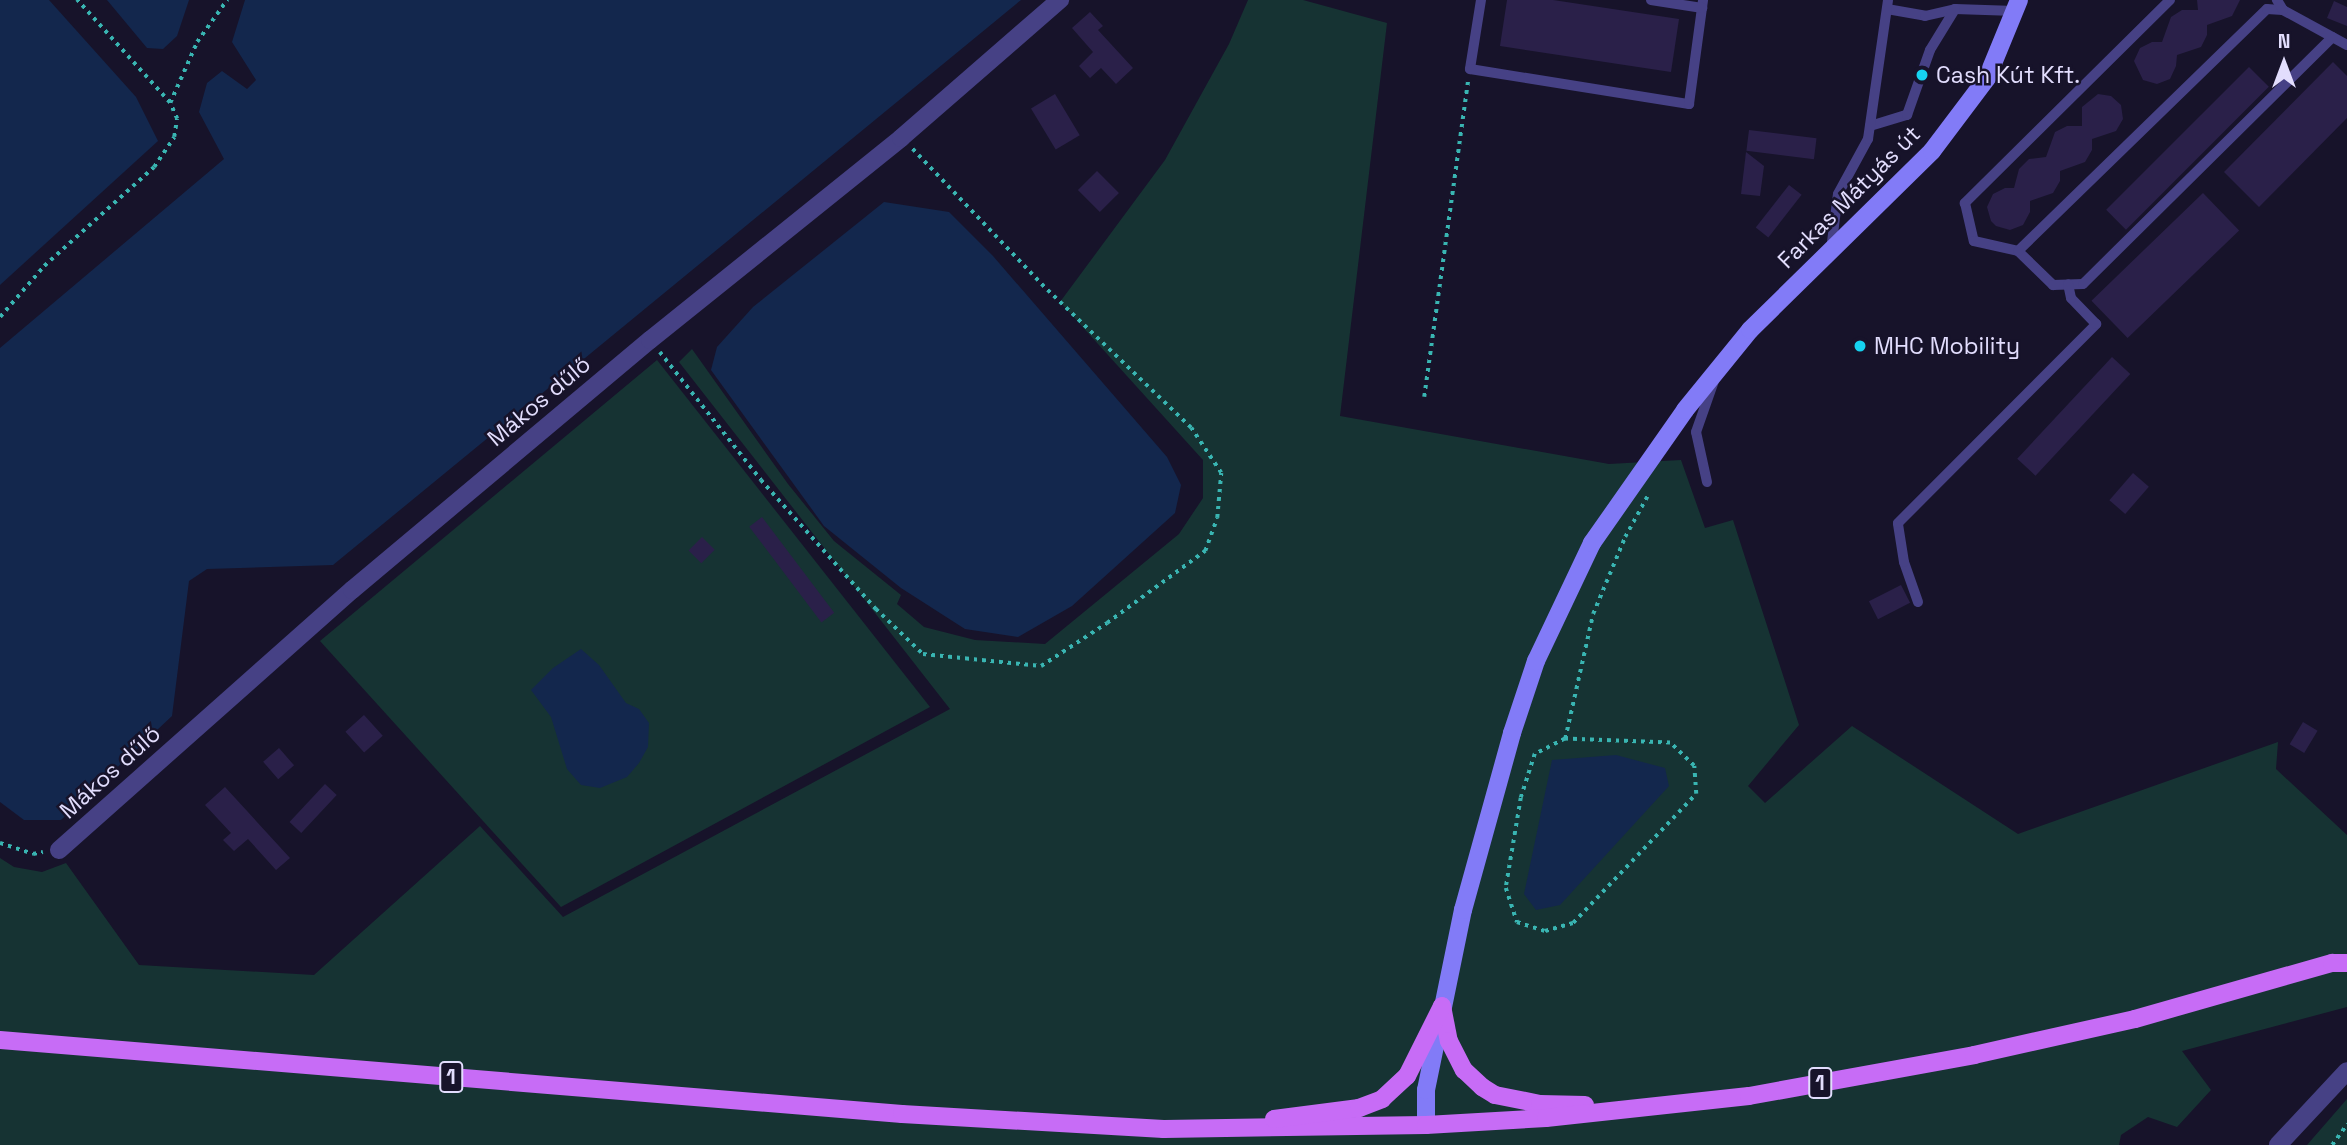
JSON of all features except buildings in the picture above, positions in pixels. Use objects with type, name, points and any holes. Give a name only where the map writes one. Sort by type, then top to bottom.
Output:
[{"type":"main road","name":"1","points":[[0,1040],[902,1114],[1197,1129],[1426,1125],[1478,1123],[1543,1111],[1666,1107],[1749,1097],[1974,1055],[2135,1019],[2342,960]]},
{"type":"main road","points":[[1442,1006],[1449,1041],[1464,1070],[1495,1095],[1543,1111]]},
{"type":"main road","points":[[1197,1129],[1359,1108],[1381,1099],[1407,1076],[1442,1006]]},
{"type":"street","name":"Mákos dűlő","points":[[59,850],[352,590],[650,340],[901,138],[1060,0]]},
{"type":"street","name":"Farkas Mátyás út","points":[[1426,1125],[1426,1090],[1463,910],[1512,733],[1536,661],[1592,543],[1685,410],[1750,330],[1948,131],[1987,79],[2017,6]]},
{"type":"street","points":[[2278,1145],[2347,1071]]},
{"type":"lane","points":[[1481,0],[1469,69],[1689,104],[1702,4],[1651,0]]},
{"type":"lane","points":[[2170,0],[1965,203],[1974,241],[2018,251],[2053,285],[2083,284],[2333,37]]},
{"type":"lane","points":[[1831,251],[1838,194],[1868,139],[1887,4],[1925,16],[1955,9],[2017,6]]},
{"type":"lane","points":[[2018,251],[2267,9],[2280,5],[2347,45]]},
{"type":"lane","points":[[1870,126],[1907,115],[1930,50],[1955,9]]},
{"type":"lane","points":[[1918,602],[1904,562],[1898,523],[2096,324],[2071,298],[2068,284]]},
{"type":"lane","points":[[1707,482],[1696,432],[1719,369]]},
{"type":"path","points":[[0,317],[44,266],[154,167],[174,137],[177,119],[170,103],[77,0]]},
{"type":"path","points":[[170,103],[197,42],[227,0]]},
{"type":"path","points":[[1423,397],[1469,69]]},
{"type":"path","points":[[650,340],[761,480],[876,609],[923,654],[1041,666],[1107,623],[1205,551],[1217,519],[1221,472],[1191,428],[1044,287],[901,138]]},
{"type":"path","points":[[1565,739],[1593,614],[1625,537],[1651,491]]},
{"type":"path","points":[[1565,739],[1670,743],[1695,766],[1696,794],[1573,923],[1545,932],[1517,922],[1506,888],[1521,799],[1535,754],[1565,739]]},
{"type":"path","points":[[0,843],[33,854],[59,850]]},
{"type":"path","points":[[2332,1145],[2347,1124]]},
{"type":"green space","points":[[1248,0],[1303,0],[1387,23],[1340,416],[1609,464],[1681,460],[1705,528],[1733,520],[1799,725],[1748,786],[1765,803],[1852,726],[2018,834],[2278,742],[2276,769],[2347,835],[2347,1007],[2182,1051],[2211,1090],[2177,1127],[2148,1117],[2121,1135],[2119,1145],[0,1145],[0,858],[14,867],[42,872],[66,863],[139,965],[314,975],[480,826],[563,917],[950,709],[679,362],[692,349],[788,484],[834,541],[901,595],[897,604],[924,627],[975,640],[1045,644],[1179,534],[1203,498],[1203,460],[1060,302],[1165,160],[1229,44]]},
{"type":"green space","points":[[657,360],[930,707],[561,907],[320,641]]},
{"type":"green space","points":[[2347,1099],[2347,1145],[2307,1145]]},
{"type":"water","points":[[0,0],[49,0],[136,97],[158,141],[0,285]]},
{"type":"water","points":[[107,0],[189,0],[177,36],[163,49],[147,48]]},
{"type":"water","points":[[245,0],[1021,0],[333,565],[207,569],[189,581],[172,716],[61,820],[24,820],[0,802],[0,348],[224,159],[199,112],[207,83],[222,71],[247,89],[256,80],[232,42]]},
{"type":"water","points":[[884,202],[949,212],[993,256],[1167,457],[1181,485],[1175,513],[1072,606],[1018,637],[965,629],[901,588],[824,526],[711,370],[717,347],[753,307]]},
{"type":"water","points":[[581,649],[599,665],[626,703],[639,709],[649,723],[648,747],[639,763],[627,777],[600,788],[581,785],[567,769],[551,717],[531,690],[553,668]]},
{"type":"water","points":[[1616,755],[1665,768],[1669,786],[1560,905],[1536,910],[1524,894],[1552,760]]},
{"type":"place","name":"Cash Kút Kft.","points":[[1922,75]]},
{"type":"place","name":"MHC Mobility","points":[[1860,346]]}]
